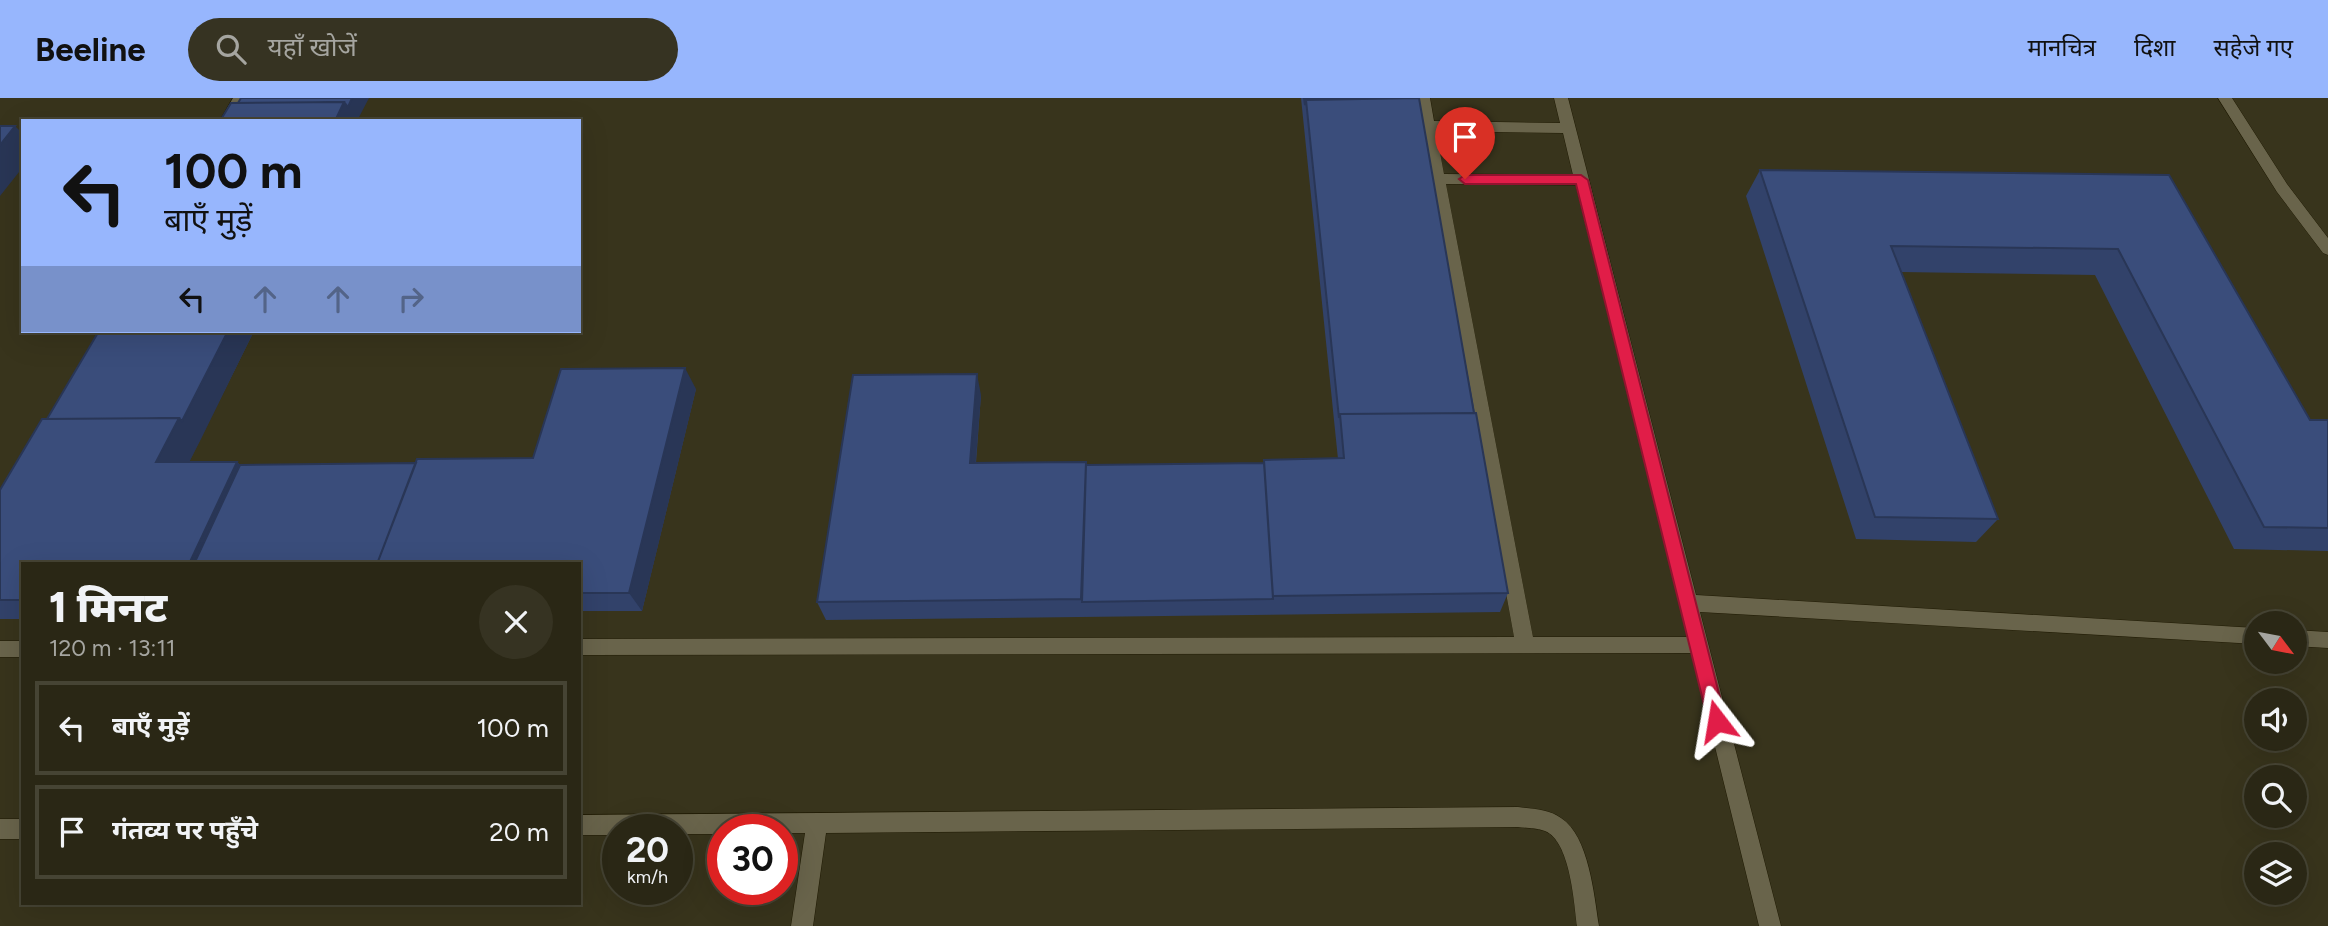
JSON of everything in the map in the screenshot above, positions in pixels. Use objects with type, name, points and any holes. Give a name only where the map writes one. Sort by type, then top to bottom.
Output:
[{"type":"street","points":[[227,119],[240,98]]},
{"type":"street","points":[[1423,98],[1525,645]]},
{"type":"street","points":[[1560,98],[1770,926]]},
{"type":"street","points":[[2225,98],[2282,188],[2328,249]]},
{"type":"street","points":[[1428,126],[1568,128]]},
{"type":"street","points":[[1438,179],[1581,180]]},
{"type":"street","points":[[1689,603],[2244,635]]},
{"type":"street","points":[[2307,639],[2328,640]]},
{"type":"street","points":[[581,647],[1697,645]]},
{"type":"street","points":[[0,649],[21,649]]},
{"type":"street","points":[[581,825],[1518,817],[1550,823],[1562,831],[1573,848],[1588,926]]},
{"type":"street","points":[[802,926],[817,823]]},
{"type":"street","points":[[0,829],[21,829]]},
{"type":"building","points":[[241,98],[352,98],[348,107],[344,102],[238,103]]},
{"type":"building","points":[[1304,98],[1417,98],[1306,100],[1305,105]]},
{"type":"building","points":[[1419,98],[1474,413],[1340,414],[1339,418],[1306,100]]},
{"type":"building","points":[[344,102],[336,119],[221,119],[231,103]]},
{"type":"building","points":[[0,126],[15,126],[0,145]]},
{"type":"building","points":[[1760,170],[2169,175],[2310,420],[2328,420],[2328,528],[2264,527],[2118,249],[1891,246],[1998,519],[1875,517]]},
{"type":"building","points":[[98,333],[227,333],[182,421],[179,418],[47,419]]},
{"type":"building","points":[[685,368],[629,593],[581,593],[581,562],[378,562],[417,459],[533,458],[561,369]]},
{"type":"building","points":[[977,374],[970,463],[1086,462],[1081,599],[817,602],[853,375]]},
{"type":"building","points":[[1476,413],[1508,593],[1273,596],[1264,460],[1344,458],[1340,414]]},
{"type":"building","points":[[179,418],[156,462],[237,462],[190,562],[21,562],[21,600],[0,600],[0,490],[42,419]]},
{"type":"building","points":[[416,463],[378,562],[195,562],[240,465]]},
{"type":"building","points":[[1264,463],[1273,599],[1082,602],[1086,465]]},
{"type":"route","points":[[1465,179],[1581,180],[1717,721]]}]
